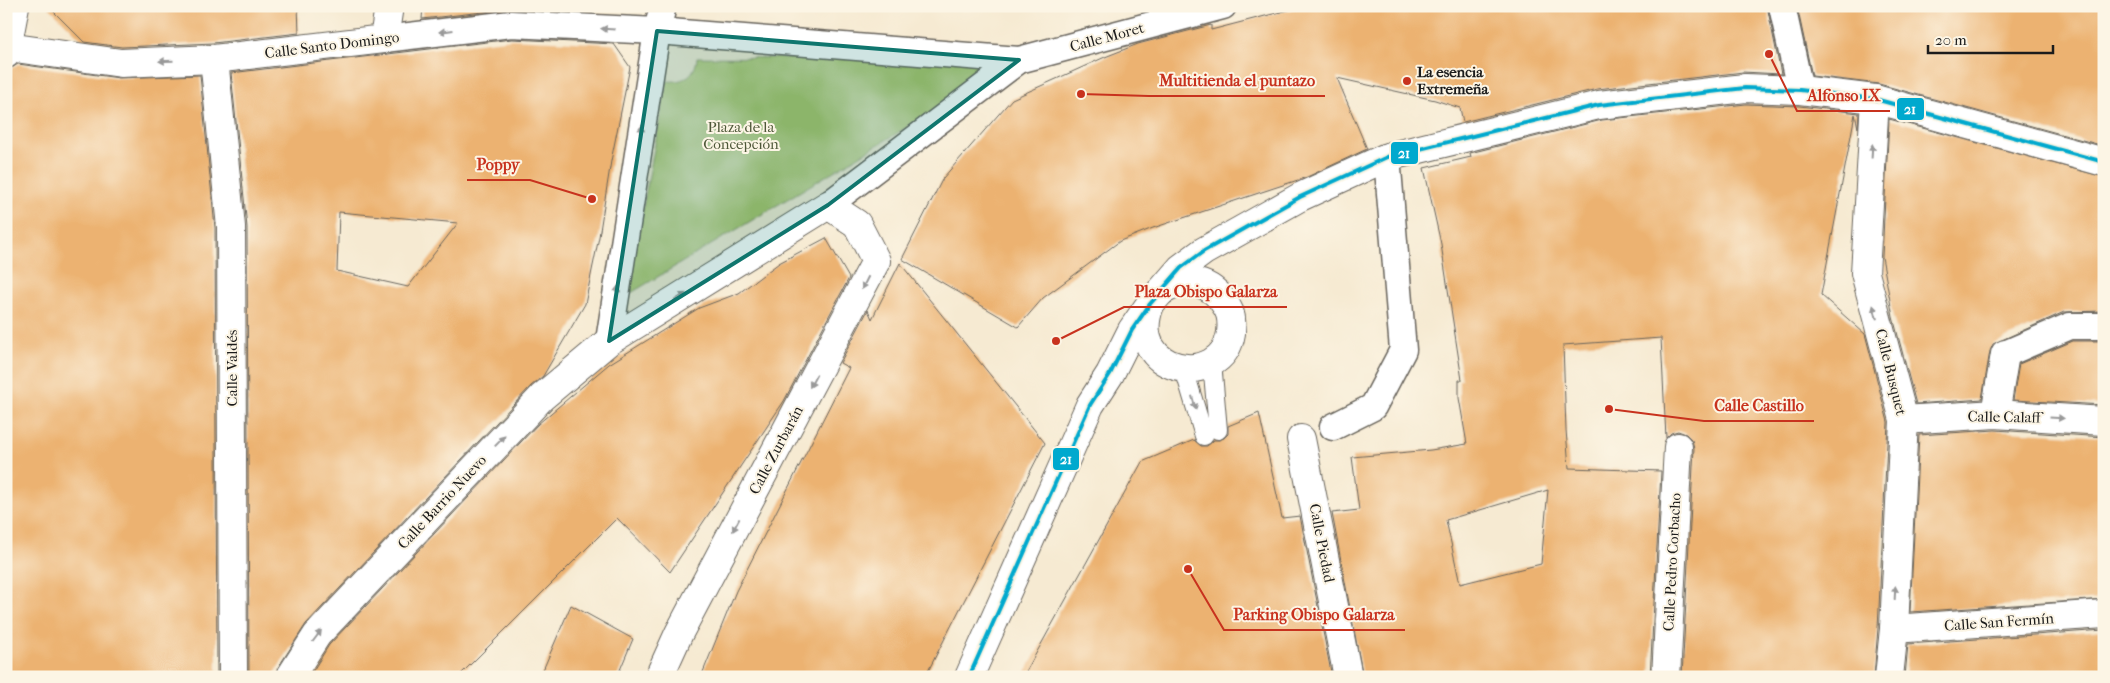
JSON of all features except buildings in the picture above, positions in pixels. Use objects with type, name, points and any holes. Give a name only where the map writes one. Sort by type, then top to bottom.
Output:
[{"type":"street","points":[[7,51],[15,6]]},
{"type":"street","points":[[384,39],[389,6]]},
{"type":"street","name":"Calle Moret","points":[[1019,60],[1224,6]]},
{"type":"street","points":[[1782,6],[1800,90]]},
{"type":"street","points":[[609,341],[660,19],[1019,60]]},
{"type":"street","name":"Calle Santo Domingo","points":[[7,51],[120,63],[214,59],[511,24],[660,19]]},
{"type":"street","name":"Calle Valdés","points":[[214,59],[231,227],[233,677]]},
{"type":"street","points":[[609,341],[828,205],[1019,60]]},
{"type":"street","points":[[969,677],[1090,405],[1110,374],[1132,330],[1154,298],[1181,268],[1204,251],[1300,198],[1387,157],[1599,105],[1745,88],[1800,90],[1875,100],[2104,162]]},
{"type":"street","name":"Calle Busquet","points":[[1875,100],[1865,273],[1904,420],[1894,629],[1889,677]]},
{"type":"street","points":[[1333,427],[1373,407],[1404,350],[1387,157]]},
{"type":"street","name":"Calle Zurbarán","points":[[659,677],[678,633],[876,261],[857,224],[828,205]]},
{"type":"street","points":[[1185,282],[1199,283],[1212,288],[1222,298],[1229,310],[1232,325],[1230,339],[1223,352],[1212,362],[1198,368],[1184,369],[1170,365],[1158,357],[1150,345],[1145,332],[1145,317],[1154,298],[1171,285],[1185,282]]},
{"type":"street","points":[[1995,414],[2005,354],[2070,326],[2104,326]]},
{"type":"street","name":"Calle Barrio Nuevo","points":[[290,677],[317,635],[542,397],[609,341]]},
{"type":"street","name":"Calle Calaff","points":[[1904,420],[1995,414],[2104,421]]},
{"type":"street","name":"Calle Piedad","points":[[1301,439],[1348,677]]},
{"type":"street","name":"Calle Pedro Corbacho","points":[[1666,677],[1678,447]]},
{"type":"street","name":"Calle San Fermín","points":[[1894,629],[2104,614]]},
{"type":"lane","points":[[1184,369],[1211,433],[1212,362]]},
{"type":"highlighted area","points":[[657,31],[1019,60],[828,205],[609,341]]},
{"type":"green space","name":"Plaza de la Concepción","points":[[697,57],[1019,60],[626,296],[667,81],[684,79],[692,73]]},
{"type":"transit line","name":"21","points":[[969,677],[1090,405],[1110,374],[1132,330],[1150,304],[1181,268],[1204,251],[1300,197],[1387,157],[1599,105],[1745,88],[1800,90],[1875,99],[2104,162]]},
{"type":"place","name":"Alfonso IX","points":[[1769,54]]},
{"type":"place","name":"La esencia Extremeña","points":[[1407,81]]},
{"type":"place","name":"Multitienda el puntazo","points":[[1081,94]]},
{"type":"place","name":"Poppy","points":[[592,199]]},
{"type":"place","name":"Plaza Obispo Galarza","points":[[1056,341]]},
{"type":"place","name":"Calle Castillo","points":[[1609,409]]},
{"type":"place","name":"Parking Obispo Galarza","points":[[1188,569]]}]
